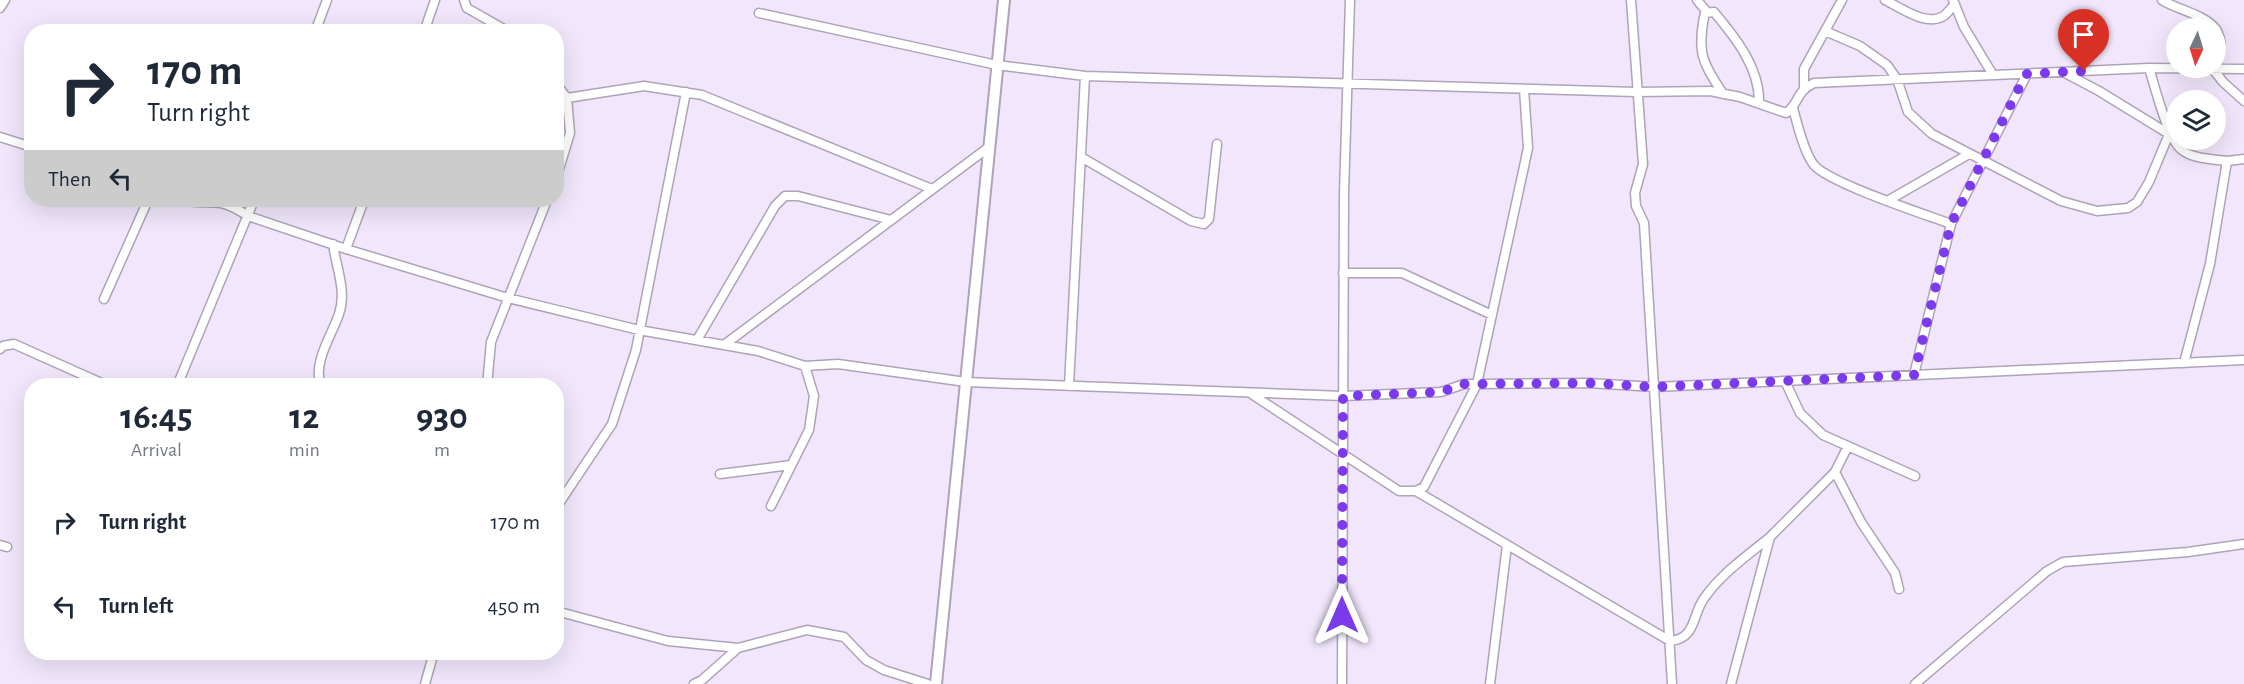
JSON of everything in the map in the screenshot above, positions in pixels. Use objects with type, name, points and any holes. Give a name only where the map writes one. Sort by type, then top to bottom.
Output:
[{"type":"street","points":[[0,8],[5,0]]},
{"type":"street","points":[[318,24],[327,0]]},
{"type":"street","points":[[427,24],[435,0]]},
{"type":"street","points":[[464,0],[467,8],[495,24]]},
{"type":"street","points":[[936,684],[1004,0]]},
{"type":"street","points":[[1342,684],[1343,273],[1350,0]]},
{"type":"street","points":[[1631,0],[1643,164],[1635,193],[1635,206],[1644,224],[1672,684]]},
{"type":"street","points":[[1697,0],[1707,12]]},
{"type":"street","points":[[1804,88],[1803,69],[1842,0]]},
{"type":"street","points":[[1885,0],[1922,18],[1934,20],[1944,15],[1954,2]]},
{"type":"street","points":[[2162,0],[2174,8],[2199,18]]},
{"type":"street","points":[[1954,2],[1964,27],[1993,75]]},
{"type":"street","points":[[1707,12],[1704,17],[1700,50],[1705,66],[1723,94]]},
{"type":"street","points":[[1707,12],[1714,12],[1738,39],[1759,92],[1759,103]]},
{"type":"street","points":[[759,13],[997,65],[1085,76],[1636,92],[1710,91],[1759,103],[1770,109],[1786,113],[1793,108]]},
{"type":"street","points":[[1825,31],[1860,46],[1887,65],[1897,79],[1908,112],[1932,134],[2061,201],[2097,211],[2128,208],[2137,202],[2149,182],[2166,141]]},
{"type":"street","points":[[1951,224],[1837,180],[1814,165],[1799,133],[1793,108],[1797,96],[1804,88],[1814,83],[2166,67]]},
{"type":"street","points":[[2226,67],[2244,69]]},
{"type":"street","points":[[2149,68],[2166,122]]},
{"type":"street","points":[[2062,72],[2099,91],[2166,132]]},
{"type":"street","points":[[1914,375],[1951,224],[2026,74]]},
{"type":"street","points":[[1070,386],[1085,76]]},
{"type":"street","points":[[2224,78],[2244,100]]},
{"type":"street","points":[[567,98],[644,86],[702,95],[932,189]]},
{"type":"street","points":[[1249,393],[1399,491],[1416,491],[1424,487],[1477,384],[1528,148],[1524,89]]},
{"type":"street","points":[[564,496],[612,424],[636,350],[686,92]]},
{"type":"street","points":[[564,94],[567,98],[570,133],[564,152]]},
{"type":"street","points":[[0,137],[24,144]]},
{"type":"street","points":[[1081,157],[1191,221],[1204,224],[1209,219],[1217,144]]},
{"type":"street","points":[[724,345],[989,147]]},
{"type":"street","points":[[2182,150],[2204,158],[2227,161],[2244,159]]},
{"type":"street","points":[[1888,200],[1969,154]]},
{"type":"street","points":[[2184,363],[2210,264],[2227,161]]},
{"type":"street","points":[[697,340],[775,206],[785,196],[798,196],[891,220]]},
{"type":"street","points":[[104,299],[145,207]]},
{"type":"street","points":[[234,207],[248,216],[346,249],[508,298],[639,330],[758,351],[805,366],[838,364],[966,382],[1343,396],[1441,392],[1464,384],[1589,383],[1654,387],[2244,360]]},
{"type":"street","points":[[180,378],[251,207]]},
{"type":"street","points":[[346,249],[361,207]]},
{"type":"street","points":[[488,378],[491,342],[544,207]]},
{"type":"street","points":[[319,378],[321,359],[340,312],[343,293],[333,244]]},
{"type":"street","points":[[1343,273],[1402,273],[1492,315]]},
{"type":"street","points":[[0,349],[3,346],[14,344],[90,378]]},
{"type":"street","points":[[771,506],[809,430],[814,396],[805,366]]},
{"type":"street","points":[[1785,381],[1800,413],[1823,435],[1915,476]]},
{"type":"street","points":[[1416,491],[1670,641],[1686,636],[1694,624],[1703,598],[1735,566],[1770,537],[1835,472],[1848,446]]},
{"type":"street","points":[[720,474],[791,465]]},
{"type":"street","points":[[1835,472],[1861,522],[1895,573],[1899,589]]},
{"type":"street","points":[[1731,684],[1770,537]]},
{"type":"street","points":[[1915,684],[2047,571],[2062,562],[2188,552],[2244,544]]},
{"type":"street","points":[[1490,684],[1507,545]]},
{"type":"street","points":[[564,613],[668,641],[738,648],[807,630],[826,633],[844,637],[866,660],[884,670],[928,684]]},
{"type":"street","points":[[694,684],[702,680],[738,648]]},
{"type":"street","points":[[425,684],[432,660]]},
{"type":"route","points":[[1342,615],[1343,396],[1441,392],[1464,384],[1589,383],[1654,387],[1914,375],[1951,224],[2026,74],[2084,71]]}]
